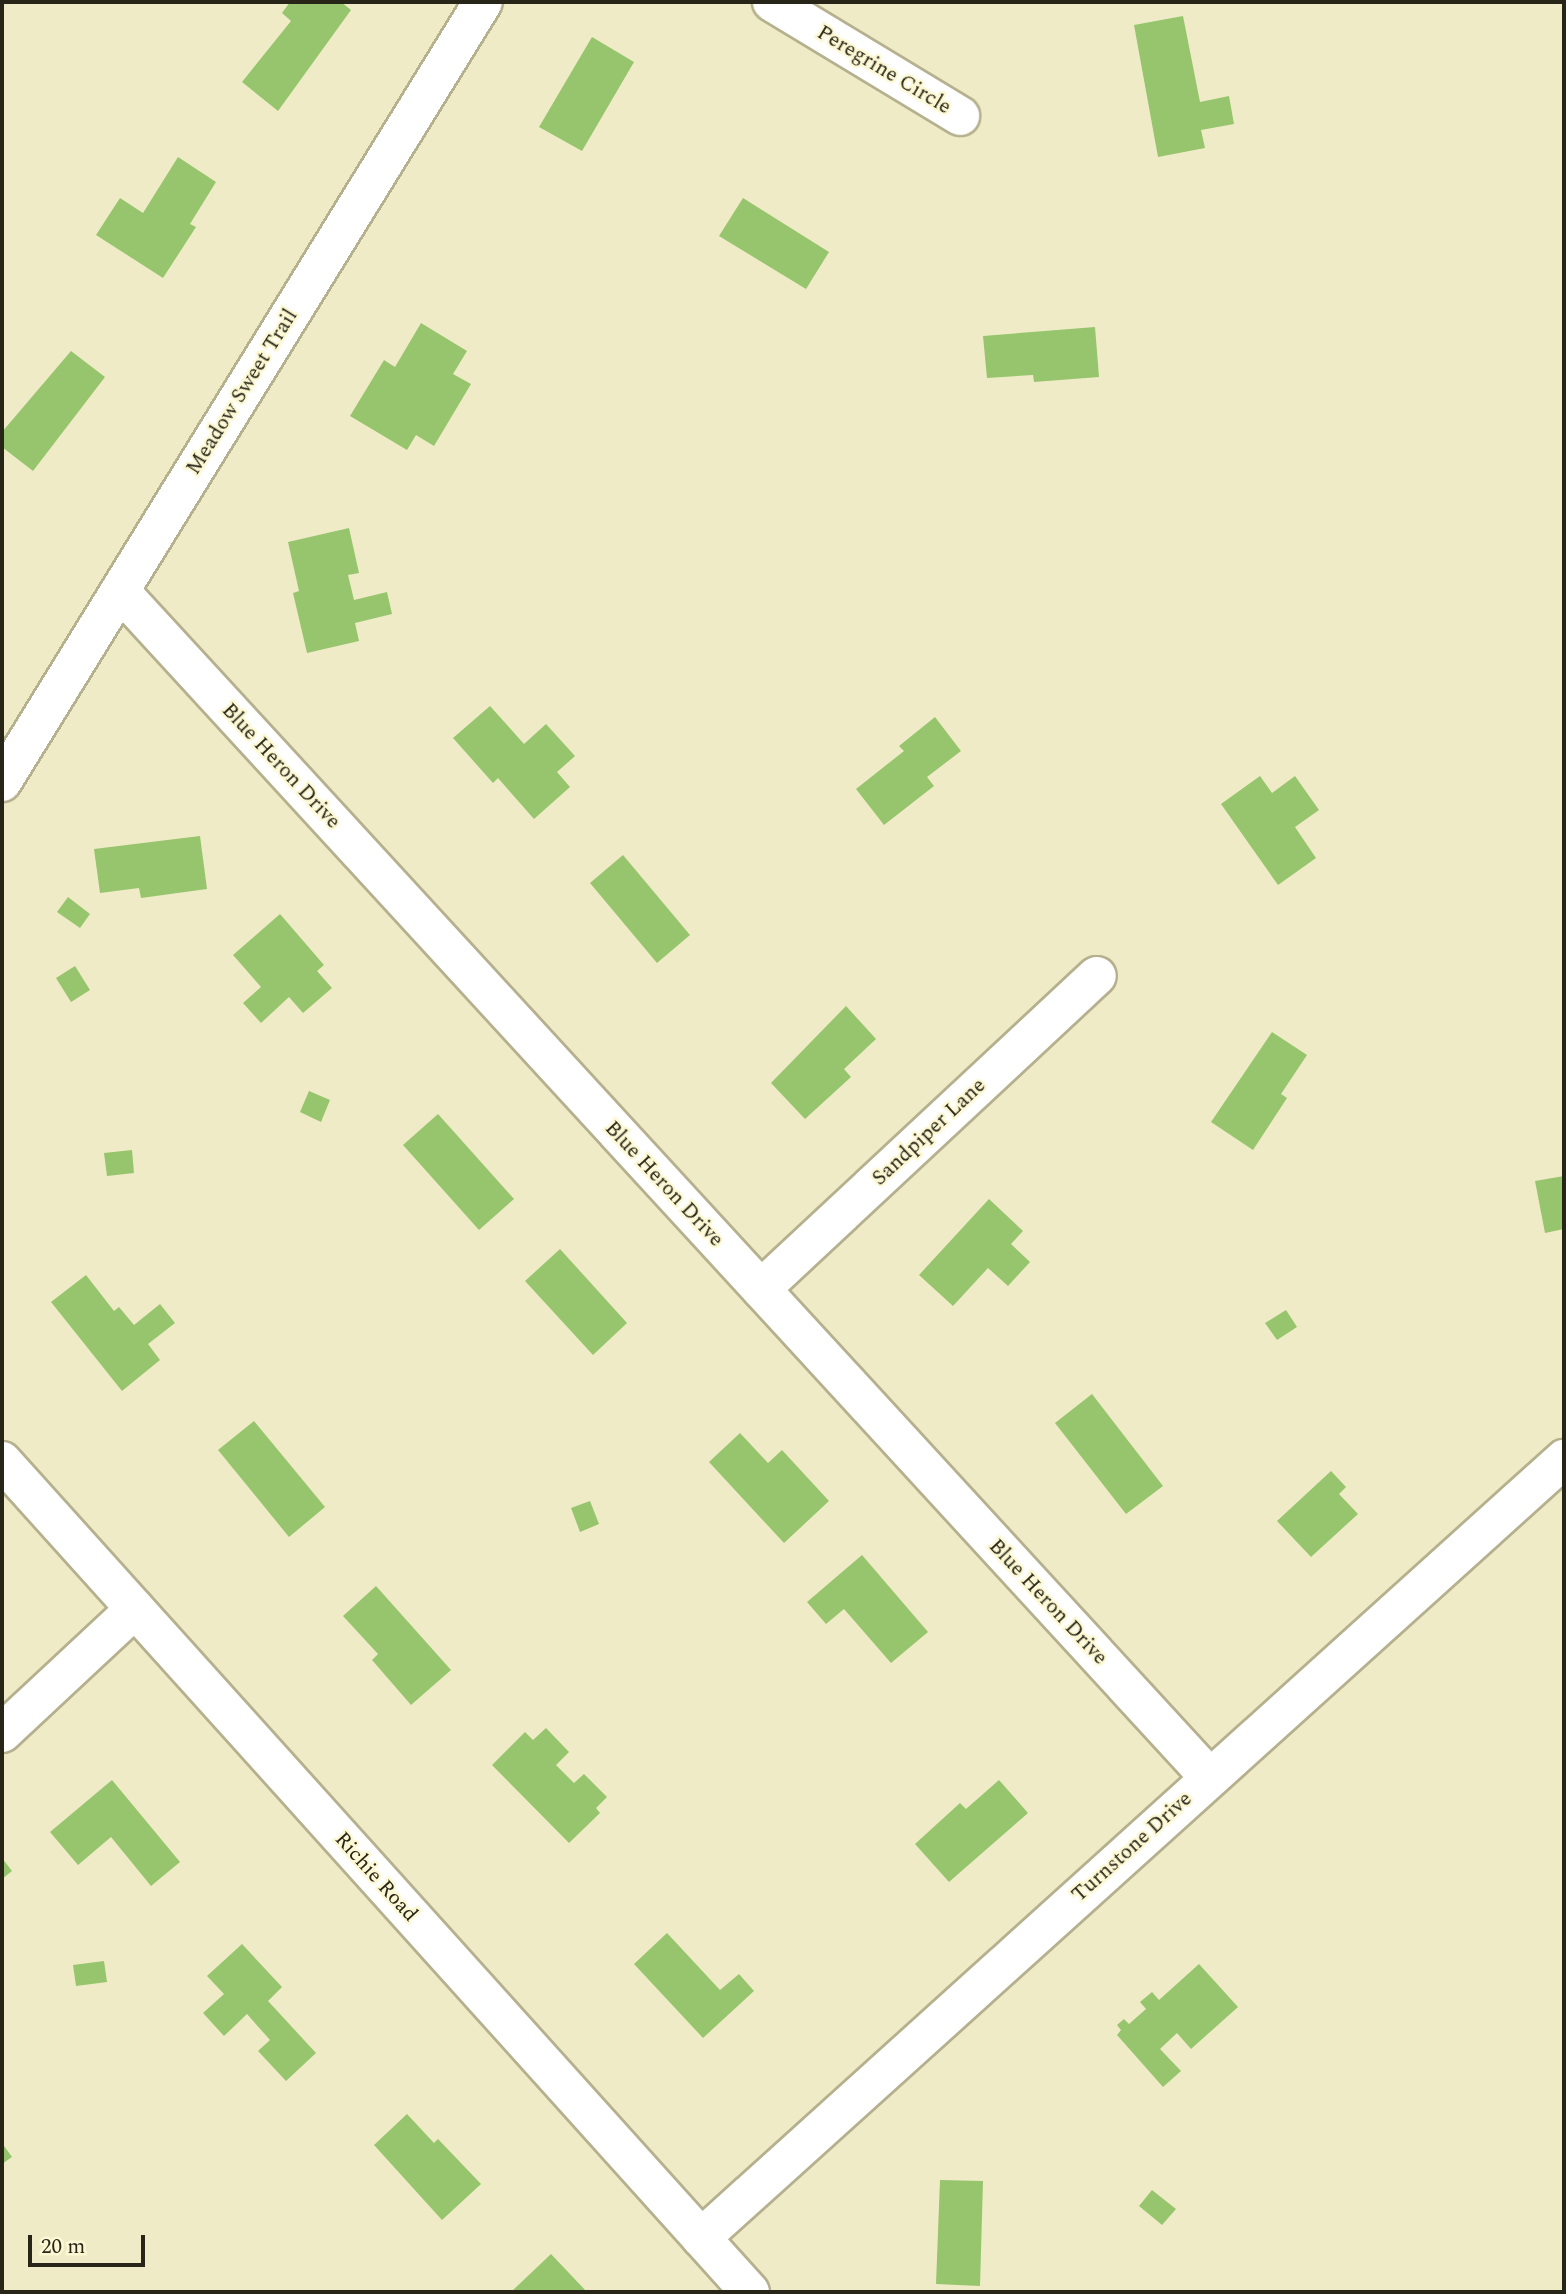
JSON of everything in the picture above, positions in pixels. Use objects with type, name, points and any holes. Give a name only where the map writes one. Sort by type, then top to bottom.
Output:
[{"type":"street","name":"Meadow Sweet Trail","points":[[2,782],[483,2]]},
{"type":"street","name":"Peregrine Circle","points":[[772,2],[960,116]]},
{"type":"street","name":"Blue Heron Drive","points":[[120,591],[1209,1777]]},
{"type":"street","name":"Sandpiper Lane","points":[[761,1289],[1097,976]]},
{"type":"street","name":"Turnstone Drive","points":[[701,2238],[1564,1459]]},
{"type":"street","name":"Richie Road","points":[[2,1461],[750,2292]]},
{"type":"street","points":[[2,1733],[135,1609]]},
{"type":"building","points":[[290,2],[341,2],[351,10],[278,111],[242,82],[291,21],[282,13]]},
{"type":"building","points":[[1183,16],[1200,102],[1229,96],[1234,124],[1201,130],[1205,148],[1158,157],[1134,25]]},
{"type":"building","points":[[592,37],[634,62],[582,151],[539,127]]},
{"type":"building","points":[[178,157],[216,182],[190,224],[196,227],[163,278],[96,235],[120,198],[143,213]]},
{"type":"building","points":[[743,198],[829,252],[806,289],[719,236]]},
{"type":"building","points":[[421,323],[467,351],[453,374],[471,384],[434,446],[416,435],[407,450],[350,416],[384,360],[395,367]]},
{"type":"building","points":[[1095,327],[1099,377],[1034,382],[1033,375],[987,378],[983,336]]},
{"type":"building","points":[[71,351],[105,377],[33,471],[2,447],[2,432]]},
{"type":"building","points":[[349,528],[359,573],[348,575],[354,600],[387,592],[392,614],[355,623],[359,641],[307,653],[293,593],[299,591],[288,542]]},
{"type":"building","points":[[490,706],[524,744],[546,724],[575,756],[557,772],[570,787],[534,819],[498,778],[493,783],[453,738]]},
{"type":"building","points":[[935,717],[961,751],[927,777],[934,786],[884,825],[856,789],[904,751],[899,746]]},
{"type":"building","points":[[1260,776],[1272,793],[1295,776],[1319,810],[1295,827],[1316,858],[1278,885],[1221,804]]},
{"type":"building","points":[[200,836],[207,889],[141,898],[139,888],[100,893],[94,849]]},
{"type":"building","points":[[623,855],[690,935],[657,963],[590,883]]},
{"type":"building","points":[[68,897],[90,914],[80,928],[57,912]]},
{"type":"building","points":[[280,914],[324,965],[317,971],[332,988],[303,1013],[289,997],[261,1023],[243,1003],[261,987],[233,955]]},
{"type":"building","points":[[75,966],[90,990],[71,1002],[56,978]]},
{"type":"building","points":[[846,1006],[876,1039],[844,1069],[851,1077],[805,1119],[771,1083]]},
{"type":"building","points":[[1272,1032],[1307,1055],[1281,1094],[1287,1098],[1253,1150],[1211,1122]]},
{"type":"building","points":[[309,1091],[330,1100],[321,1122],[300,1112]]},
{"type":"building","points":[[438,1114],[514,1199],[479,1230],[403,1145]]},
{"type":"building","points":[[132,1150],[134,1173],[107,1176],[104,1153]]},
{"type":"building","points":[[1564,1176],[1564,1229],[1545,1233],[1535,1181]]},
{"type":"building","points":[[989,1199],[1023,1231],[1011,1244],[1030,1262],[1008,1286],[988,1268],[953,1306],[919,1275]]},
{"type":"building","points":[[560,1249],[627,1323],[593,1355],[525,1281]]},
{"type":"building","points":[[86,1275],[114,1311],[119,1307],[134,1325],[160,1304],[175,1323],[148,1344],[160,1360],[122,1391],[51,1302]]},
{"type":"building","points":[[1286,1310],[1297,1327],[1277,1340],[1265,1323]]},
{"type":"building","points":[[1092,1394],[1163,1486],[1126,1514],[1055,1423]]},
{"type":"building","points":[[254,1421],[325,1507],[289,1537],[218,1450]]},
{"type":"building","points":[[740,1433],[768,1463],[782,1450],[829,1501],[784,1543],[709,1462]]},
{"type":"building","points":[[1331,1471],[1346,1487],[1339,1494],[1358,1514],[1311,1557],[1277,1521]]},
{"type":"building","points":[[590,1501],[599,1524],[580,1532],[571,1508]]},
{"type":"building","points":[[862,1555],[928,1632],[891,1663],[844,1609],[826,1624],[807,1602]]},
{"type":"building","points":[[376,1586],[451,1670],[411,1705],[372,1660],[378,1654],[343,1616]]},
{"type":"building","points":[[546,1728],[569,1752],[556,1765],[574,1783],[584,1774],[607,1797],[596,1808],[600,1813],[569,1843],[492,1765],[525,1732],[533,1740]]},
{"type":"building","points":[[112,1780],[180,1862],[151,1886],[111,1837],[78,1865],[50,1832]]},
{"type":"building","points":[[999,1780],[1028,1813],[949,1882],[915,1844],[960,1803],[966,1809]]},
{"type":"building","points":[[2,1858],[12,1871],[2,1879]]},
{"type":"building","points":[[667,1933],[720,1990],[739,1974],[754,1991],[703,2038],[634,1964]]},
{"type":"building","points":[[242,1944],[282,1987],[268,2001],[316,2053],[286,2081],[258,2051],[270,2040],[247,2014],[224,2036],[203,2013],[224,1994],[207,1976]]},
{"type":"building","points":[[104,1961],[107,1982],[76,1986],[73,1965]]},
{"type":"building","points":[[1199,1964],[1238,2007],[1191,2049],[1177,2033],[1160,2049],[1181,2071],[1163,2087],[1117,2035],[1121,2030],[1117,2025],[1124,2019],[1129,2024],[1146,2009],[1140,2002],[1152,1992],[1159,2000]]},
{"type":"building","points":[[407,2114],[434,2143],[438,2139],[481,2184],[442,2220],[374,2145]]},
{"type":"building","points":[[2,2143],[12,2157],[2,2164]]},
{"type":"building","points":[[940,2180],[983,2181],[980,2286],[936,2284]]},
{"type":"building","points":[[1152,2190],[1176,2209],[1162,2225],[1139,2206]]},
{"type":"building","points":[[551,2254],[587,2292],[511,2292]]}]
